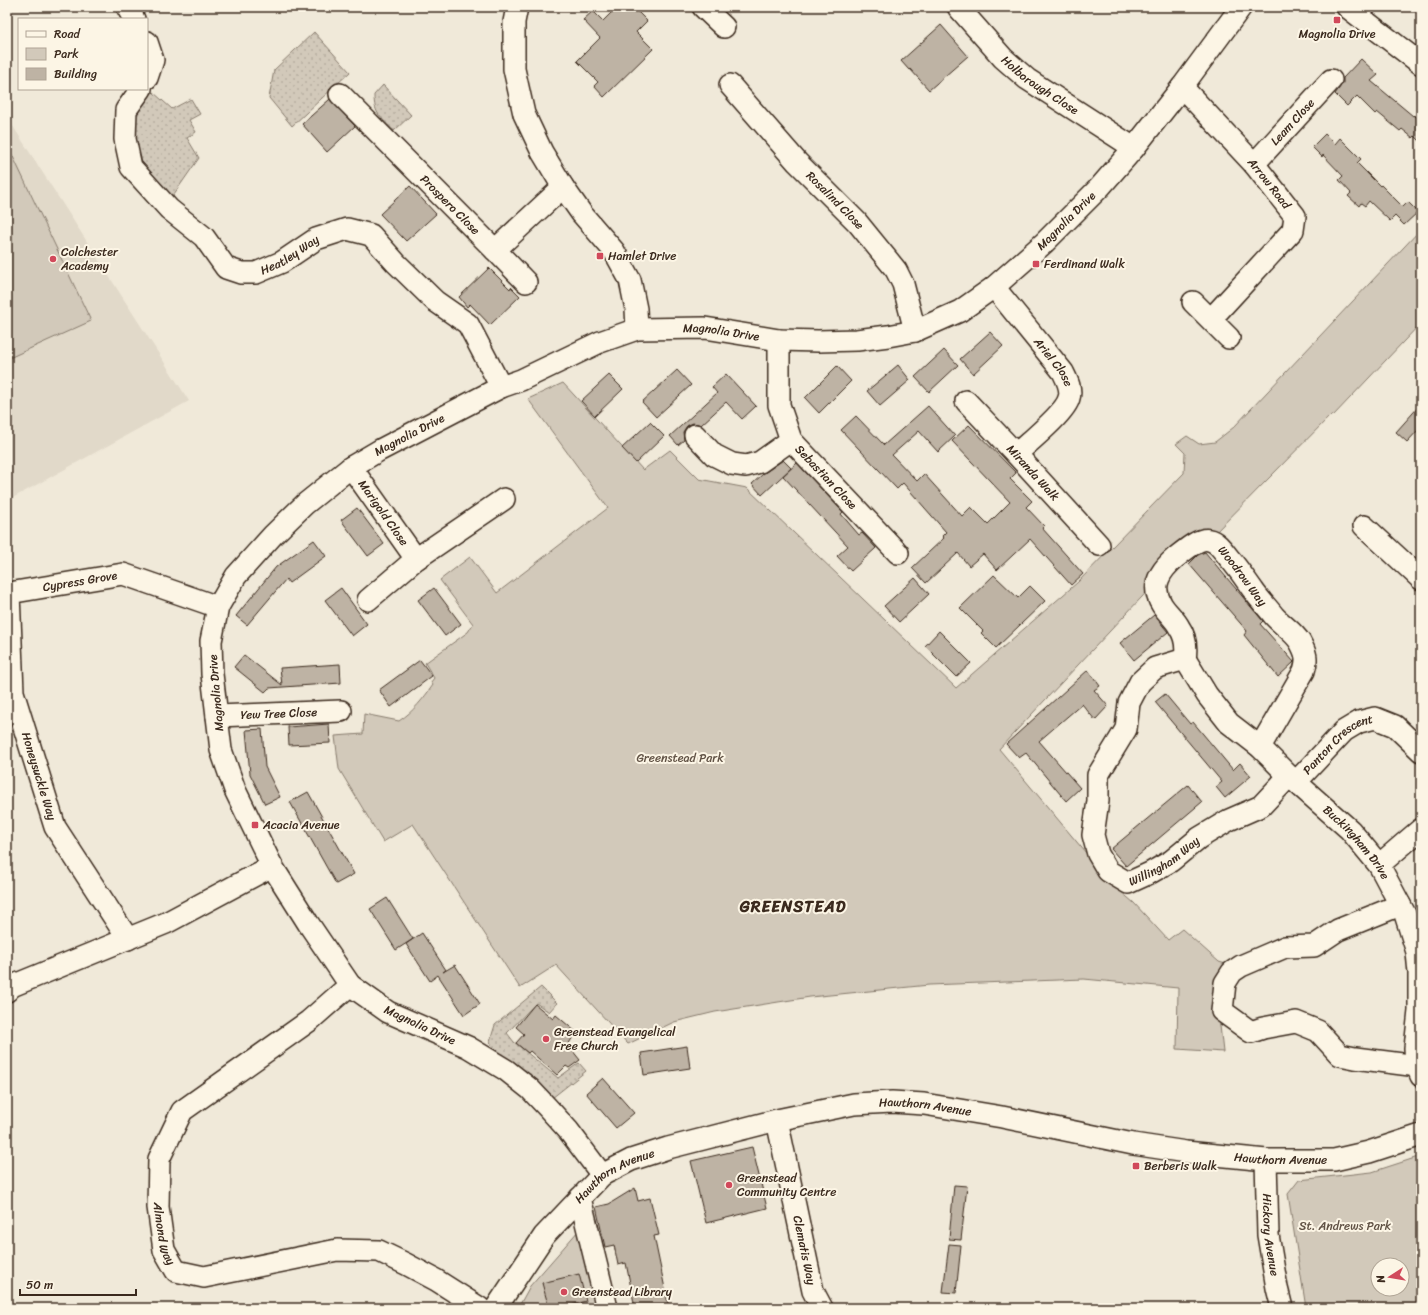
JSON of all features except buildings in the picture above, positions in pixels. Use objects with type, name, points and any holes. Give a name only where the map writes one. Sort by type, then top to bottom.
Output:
[{"type":"street","points":[[127,7],[133,18]]},
{"type":"street","points":[[517,7],[514,22],[514,69],[524,114],[542,152],[563,187],[582,214],[614,251],[630,280],[636,309],[637,329]]},
{"type":"street","points":[[703,7],[724,27]]},
{"type":"street","name":"Holborough Close","points":[[958,7],[1003,58],[1026,79],[1134,148]]},
{"type":"street","name":"Magnolia Drive","points":[[602,1175],[568,1130],[530,1089],[506,1070],[468,1047],[388,1012],[350,985],[308,923],[272,866],[235,790],[221,750],[212,674],[212,642],[218,607],[236,576],[273,535],[305,504],[351,467],[380,450],[501,387],[521,380],[600,342],[637,329],[705,328],[780,340],[857,340],[888,336],[915,330],[960,311],[994,287],[1044,242],[1100,187],[1134,148],[1182,87],[1240,7]]},
{"type":"street","points":[[1348,7],[1421,64]]},
{"type":"street","points":[[148,45],[153,60],[148,75]]},
{"type":"street","name":"Leam Close","points":[[1254,164],[1331,80]]},
{"type":"street","name":"Rosalind Close","points":[[730,85],[797,162],[857,222],[896,270],[903,284],[915,330]]},
{"type":"street","name":"Arrow Road","points":[[1182,87],[1254,164],[1296,216],[1293,230],[1211,319]]},
{"type":"street","name":"Heatley Way","points":[[140,90],[126,110],[125,138],[131,166],[169,209],[204,237],[226,268],[241,273],[256,273],[282,262],[316,239],[347,229],[371,235],[396,263],[435,301],[468,324],[501,387]]},
{"type":"street","name":"Prospero Close","points":[[340,94],[526,282]]},
{"type":"street","points":[[495,250],[563,187]]},
{"type":"street","name":"Ariel Close","points":[[994,287],[1063,372],[1069,385],[1069,399],[1062,410],[1016,454]]},
{"type":"street","points":[[1193,302],[1230,338]]},
{"type":"street","name":"Sebastian Close","points":[[780,340],[779,405],[791,440],[898,553]]},
{"type":"street","name":"Miranda Walk","points":[[966,401],[1099,545]]},
{"type":"street","points":[[696,435],[714,455],[732,464],[746,466],[760,462],[791,440]]},
{"type":"street","name":"Marigold Close","points":[[351,467],[416,559]]},
{"type":"street","name":"Marigold Close","points":[[368,600],[416,559],[504,499]]},
{"type":"street","points":[[1364,526],[1421,579]]},
{"type":"street","name":"Woodrow Way","points":[[1185,659],[1187,647],[1179,627],[1158,598],[1157,589],[1159,577],[1162,571],[1173,560],[1192,545],[1208,539],[1214,542],[1233,562],[1254,592],[1276,618],[1298,640],[1303,649],[1307,662],[1304,671],[1260,747]]},
{"type":"street","name":"Cypress Grove","points":[[9,594],[123,574],[218,607]]},
{"type":"street","name":"Honeysuckle Way","points":[[9,594],[14,692],[54,827],[128,939]]},
{"type":"street","name":"Buckingham Drive","points":[[1185,659],[1206,696],[1229,723],[1260,747],[1350,830],[1379,865],[1409,909],[1417,952],[1419,973],[1420,1011],[1415,1048],[1418,1070]]},
{"type":"street","name":"Willingham Way","points":[[1185,659],[1155,668],[1140,682],[1129,703],[1126,728],[1098,775],[1098,802],[1093,835],[1098,854],[1108,871],[1128,883],[1150,873],[1171,861],[1199,838],[1229,820],[1261,806],[1293,778]]},
{"type":"street","name":"Yew Tree Close","points":[[218,716],[341,711]]},
{"type":"street","name":"Panton Crescent","points":[[1293,778],[1344,731],[1359,722],[1370,719],[1376,718],[1395,726],[1421,752]]},
{"type":"street","points":[[1379,865],[1421,829]]},
{"type":"street","points":[[7,991],[12,986],[166,923],[272,866]]},
{"type":"street","points":[[1409,909],[1338,930],[1314,946],[1285,947],[1241,966],[1232,972],[1225,983],[1222,1011],[1251,1032],[1263,1028],[1296,1022],[1318,1031],[1340,1055],[1410,1065],[1418,1070]]},
{"type":"street","name":"Almond Way","points":[[350,985],[309,1021],[182,1111],[159,1159],[158,1207],[164,1250],[176,1271],[204,1277],[336,1250],[378,1251],[436,1280],[480,1308]]},
{"type":"street","name":"Hawthorn Avenue","points":[[496,1308],[544,1236],[602,1175],[631,1160],[668,1148],[776,1120],[854,1104],[892,1102],[924,1104],[1002,1117],[1133,1144],[1186,1152],[1266,1160],[1334,1160],[1369,1152],[1421,1136]]},
{"type":"street","name":"Clematis Way","points":[[776,1120],[813,1291],[822,1308]]},
{"type":"street","name":"Hickory Avenue","points":[[1266,1160],[1268,1235],[1282,1308]]},
{"type":"street","points":[[580,1198],[607,1308]]},
{"type":"shaded area","name":"Colchester Academy","points":[[7,117],[189,401],[7,501]]},
{"type":"green space","points":[[314,32],[350,72],[292,126],[269,98],[274,70]]},
{"type":"green space","points":[[383,85],[411,115],[394,131],[382,119],[375,107],[374,95]]},
{"type":"green space","points":[[153,92],[172,109],[191,99],[200,114],[189,120],[196,132],[187,138],[199,158],[174,194],[169,197],[162,191],[138,159],[132,133],[137,107]]},
{"type":"green space","points":[[7,144],[91,321],[7,359]]},
{"type":"green space","name":"Greenstead Park","points":[[1421,229],[1421,323],[1333,416],[1332,414],[1210,538],[1157,581],[999,749],[1112,884],[1134,903],[1168,940],[1182,929],[1219,962],[1236,967],[1219,1017],[1223,1052],[1177,1049],[1178,988],[1084,979],[929,985],[810,997],[715,1012],[674,1022],[628,1044],[556,965],[520,988],[413,824],[383,842],[339,769],[335,736],[363,734],[364,714],[399,721],[409,713],[433,685],[431,682],[434,678],[425,663],[468,632],[473,624],[440,580],[470,557],[497,593],[608,508],[528,399],[563,383],[643,470],[670,450],[699,479],[747,488],[956,688],[1078,582],[1184,473],[1185,453],[1176,444],[1187,436],[1199,444],[1215,442],[1234,427]]},
{"type":"green space","points":[[541,987],[557,1003],[549,1012],[536,1003],[507,1033],[514,1042],[558,1078],[579,1063],[586,1071],[552,1098],[540,1085],[492,1047],[490,1041],[495,1025]]},
{"type":"green space","name":"St. Andrews Park","points":[[1421,1156],[1421,1308],[1306,1308],[1288,1194],[1299,1180],[1372,1172]]},
{"type":"green space","points":[[579,1230],[597,1308],[518,1308],[530,1286]]},
{"type":"place","name":"Magnolia Drive","points":[[1337,20]]},
{"type":"place","name":"Hamlet Drive","points":[[600,256]]},
{"type":"place","name":"Colchester Academy","points":[[53,259]]},
{"type":"place","name":"Ferdinand Walk","points":[[1036,264]]},
{"type":"place","name":"Acacia Avenue","points":[[255,825]]},
{"type":"place","name":"Greenstead Evangelical Free Church","points":[[546,1039]]},
{"type":"place","name":"Berberis Walk","points":[[1136,1166]]},
{"type":"place","name":"Greenstead Community Centre","points":[[729,1185]]},
{"type":"place","name":"Greenstead Library","points":[[564,1292]]},
{"type":"district","name":"GREENSTEAD","points":[[793,906]]}]
